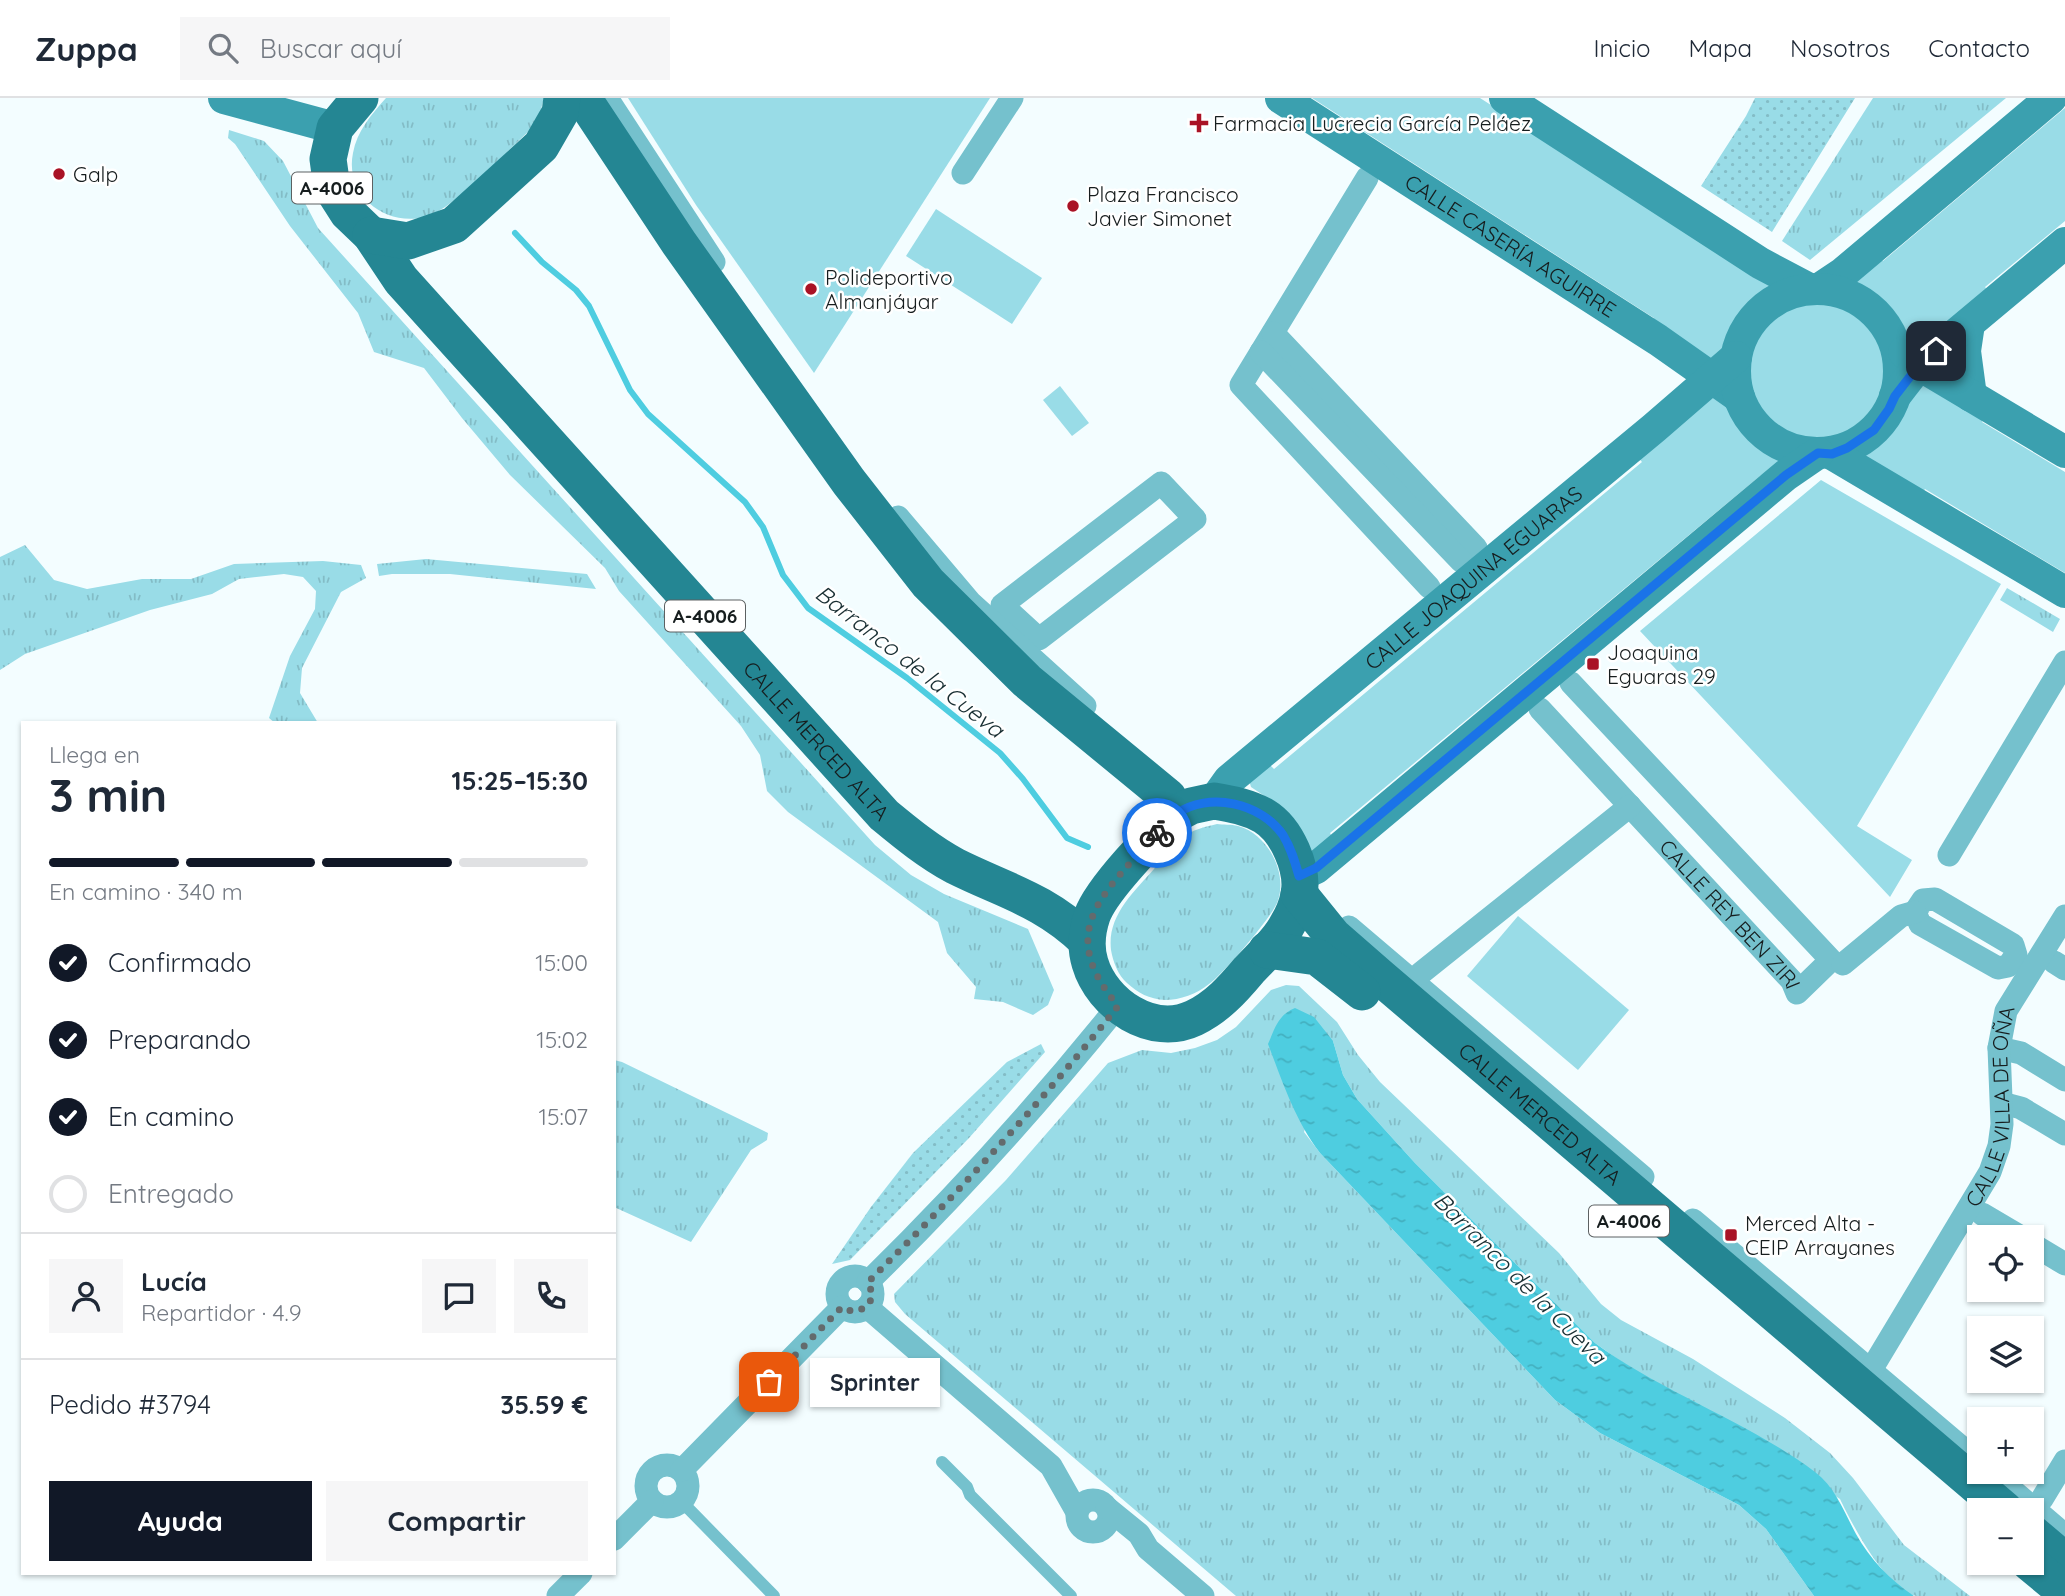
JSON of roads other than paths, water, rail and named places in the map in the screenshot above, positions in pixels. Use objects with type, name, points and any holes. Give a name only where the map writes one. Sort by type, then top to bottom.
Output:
[{"type":"main road","name":"A-4006","points":[[360,98],[335,128],[328,159],[332,188],[348,213],[371,235],[408,241],[454,225],[541,146],[560,113],[562,98]]},
{"type":"main road","points":[[583,98],[679,243],[849,482],[928,583],[1027,681],[1168,797],[1194,807],[1105,892],[1092,914],[1086,940],[1090,963],[1101,986],[1118,1006],[1143,1020],[1168,1024],[1192,1019],[1222,1001],[1287,926],[1301,891],[1316,868],[1786,475],[1825,453],[1859,441],[1874,430],[1919,365],[2065,243]]},
{"type":"main road","name":"CALLE CASERÍA AGUIRRE","points":[[1281,98],[1658,340],[1739,397]]},
{"type":"main road","points":[[1505,98],[1760,262],[1814,289]]},
{"type":"main road","points":[[1814,289],[1852,265],[2051,98]]},
{"type":"main road","points":[[231,100],[335,128]]},
{"type":"main road","name":"CALLE MERCED ALTA","points":[[371,235],[413,295],[884,815],[921,845],[954,865],[1047,908],[1086,940]]},
{"type":"main road","points":[[1895,396],[1899,376],[1894,345],[1887,329],[1876,315],[1855,298],[1833,290],[1792,292],[1761,310],[1742,336],[1736,357],[1735,383],[1746,412],[1759,429],[1777,443],[1793,450],[1825,453],[2065,592]]},
{"type":"main road","points":[[1969,324],[1965,351],[1971,396]]},
{"type":"main road","points":[[1658,340],[1673,373],[1675,386],[1669,415]]},
{"type":"main road","points":[[1894,345],[1919,365],[2065,452]]},
{"type":"main road","name":"CALLE JOAQUINA EGUARAS","points":[[1194,807],[1713,379],[1736,357]]},
{"type":"main road","name":"A-4006","points":[[1194,807],[1244,806],[1267,817],[1283,835],[1294,856],[1301,891]]},
{"type":"main road","name":"CALLE MERCED ALTA","points":[[1301,891],[1333,936],[1991,1498]]},
{"type":"main road","name":"CALLE MERCED ALTA","points":[[1267,950],[1317,957],[1355,986],[1967,1509]]},
{"type":"main road","points":[[2044,1527],[2065,1561]]},
{"type":"main road","points":[[2044,1575],[2065,1592]]},
{"type":"street","points":[[607,98],[710,256],[884,500],[970,602],[1040,667],[1177,785],[1194,807]]},
{"type":"street","points":[[963,173],[1009,102]]},
{"type":"street","points":[[1367,178],[1241,385],[1429,587]]},
{"type":"street","points":[[1267,343],[1468,555]]},
{"type":"street","points":[[1161,483],[1195,519],[1039,639],[1002,605],[1161,483]]},
{"type":"street","points":[[1949,855],[2065,662]]},
{"type":"street","name":"CALLE REY BEN ZIRI","points":[[1540,709],[1792,981],[1797,993],[1831,960],[1571,684]]},
{"type":"street","points":[[1421,973],[1630,806]]},
{"type":"street","name":"CALLE MERCED ALTA","points":[[1301,891],[1322,902],[1967,1452]]},
{"type":"street","points":[[1843,964],[1901,916],[1915,912],[1923,900],[1935,899],[2013,945],[2021,967]]},
{"type":"street","name":"CALLE VILLA DE OÑA","points":[[1871,1370],[1990,1172],[1999,1146],[2002,1103],[1999,1048],[2006,1011],[2021,967],[2065,916]]},
{"type":"street","points":[[868,1282],[979,1168],[1118,1006]]},
{"type":"street","points":[[1999,1048],[2021,1053],[2065,1080]]},
{"type":"street","points":[[2002,1103],[2021,1108],[2065,1134]]},
{"type":"street","points":[[1982,1214],[2001,1225]]},
{"type":"street","points":[[2044,1251],[2065,1264]]},
{"type":"street","points":[[852,1276],[864,1278],[868,1282],[873,1296],[867,1307],[853,1312],[842,1307],[836,1291],[842,1281],[852,1276]]},
{"type":"street","points":[[682,1470],[842,1307]]},
{"type":"street","points":[[867,1307],[1051,1466],[1065,1471],[1093,1507],[1139,1534],[1148,1549],[1203,1596]]},
{"type":"street","points":[[2044,1502],[2065,1461]]},
{"type":"street","points":[[669,1465],[682,1470],[688,1489],[682,1502],[664,1507],[652,1501],[646,1488],[647,1480],[655,1468],[669,1465]]},
{"type":"street","points":[[2005,1484],[2065,1535]]},
{"type":"street","points":[[616,1537],[652,1501]]},
{"type":"street","points":[[1093,1507],[1080,1526],[1088,1531],[1098,1531],[1148,1549]]},
{"type":"street","points":[[558,1596],[579,1575]]},
{"type":"lane","points":[[942,1461],[967,1487],[970,1494],[1071,1596]]},
{"type":"lane","points":[[682,1502],[774,1596]]},
{"type":"water","points":[[1295,1008],[1314,1017],[1333,1041],[1343,1075],[1357,1099],[1415,1163],[1595,1343],[1648,1377],[1762,1437],[1815,1472],[1834,1493],[1856,1534],[1874,1560],[1914,1596],[1814,1596],[1766,1529],[1739,1505],[1600,1433],[1555,1400],[1320,1153],[1303,1128],[1268,1044],[1281,1018]]},
{"type":"waterway","name":"Barranco de la Cueva","points":[[515,233],[542,262],[576,290],[589,306],[630,390],[648,414],[745,502],[763,527],[783,575],[808,608],[907,678],[1000,753],[1067,838],[1088,847]]},
{"type":"place","name":"Farmacia Lucrecia García Peláez","points":[[1199,123]]},
{"type":"place","name":"Galp","points":[[59,174]]},
{"type":"place","name":"Plaza Francisco Javier Simonet","points":[[1073,206]]},
{"type":"place","name":"Polideportivo Almanjáyar","points":[[811,289]]},
{"type":"place","name":"Joaquina Eguaras 29","points":[[1593,664]]},
{"type":"place","name":"Merced Alta - CEIP Arrayanes","points":[[1731,1235]]},
{"type":"place","name":"Sprinter","points":[[769,1382]]}]
